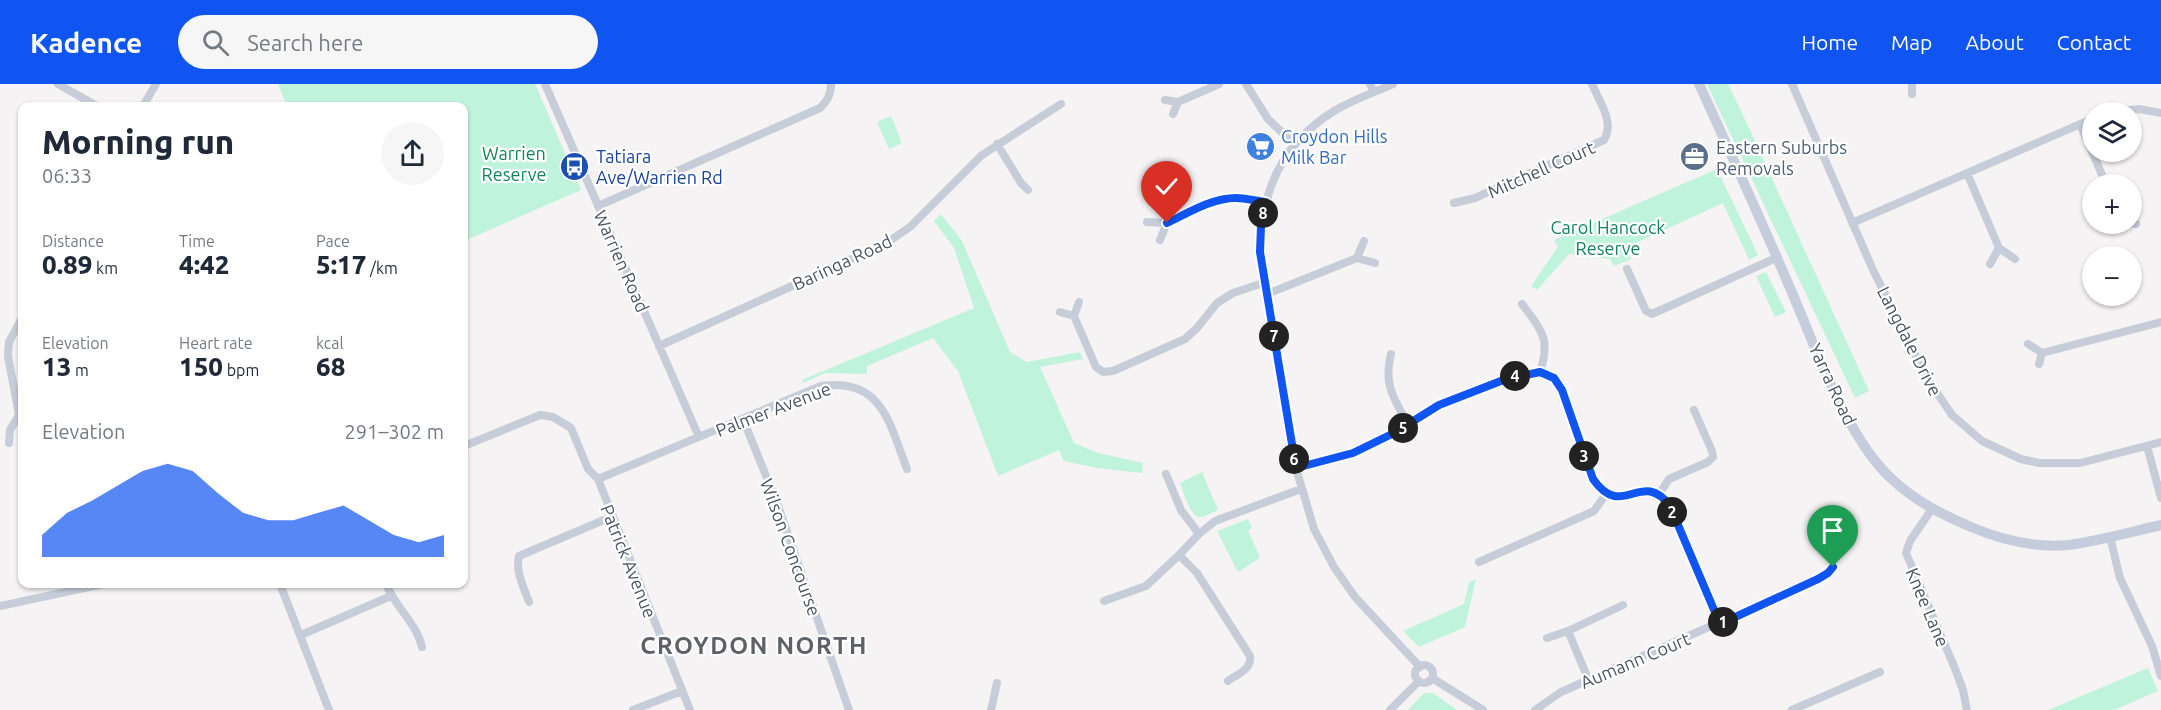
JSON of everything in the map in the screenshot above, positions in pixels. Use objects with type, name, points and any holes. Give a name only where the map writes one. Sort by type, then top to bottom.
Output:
[{"type":"main road","name":"Yarra Road","points":[[1699,84],[1847,418],[1870,453],[1892,480],[1932,509],[1985,533],[2027,545],[2067,545],[2161,525]]},
{"type":"street","points":[[58,84],[90,102]]},
{"type":"street","points":[[145,102],[156,84]]},
{"type":"street","name":"Warrien Road","points":[[545,84],[699,437]]},
{"type":"street","points":[[598,206],[820,108],[831,92],[831,84]]},
{"type":"street","points":[[1165,99],[1178,102],[1219,84]]},
{"type":"street","points":[[1246,84],[1268,119],[1295,145]]},
{"type":"street","points":[[1370,84],[1374,92]]},
{"type":"street","points":[[1393,84],[1335,110],[1312,127],[1295,145],[1277,170],[1265,202],[1260,252],[1296,468],[1314,529],[1334,567],[1355,597],[1420,667]]},
{"type":"street","name":"Mitchell Court","points":[[1454,203],[1475,198],[1604,140],[1608,132],[1608,119],[1592,84]]},
{"type":"street","name":"Langdale Drive","points":[[1792,84],[1852,223],[1927,378],[1952,416],[1965,429],[2000,450],[2020,459],[2039,463],[2080,463],[2161,442]]},
{"type":"street","points":[[1912,84],[1912,94]]},
{"type":"street","points":[[1173,114],[1178,102]]},
{"type":"street","name":"Baringa Road","points":[[659,346],[885,244],[910,227],[966,170],[997,144],[1061,104]]},
{"type":"street","points":[[2142,109],[2161,112]]},
{"type":"street","points":[[1852,223],[2080,124],[2102,174]]},
{"type":"street","points":[[997,144],[1021,183],[1028,190]]},
{"type":"street","points":[[1967,173],[1999,248],[2015,259]]},
{"type":"street","points":[[1147,222],[1167,223],[1197,209],[1236,198],[1265,202]]},
{"type":"street","points":[[1160,240],[1167,223]]},
{"type":"street","points":[[1357,258],[1364,241]]},
{"type":"street","points":[[1990,264],[1999,248]]},
{"type":"street","points":[[1267,294],[1357,258],[1375,263]]},
{"type":"street","points":[[1627,268],[1646,311],[1652,314],[1778,258]]},
{"type":"street","points":[[1079,302],[1074,316],[1096,367],[1103,372],[1113,371],[1185,339],[1217,303],[1233,293],[1266,282]]},
{"type":"street","points":[[1522,304],[1544,338],[1546,348],[1540,372]]},
{"type":"street","points":[[1060,312],[1074,316]]},
{"type":"street","points":[[2028,344],[2042,353],[2161,322]]},
{"type":"street","points":[[18,325],[9,342],[8,356],[18,401]]},
{"type":"street","points":[[2038,364],[2042,353]]},
{"type":"street","points":[[1391,354],[1387,369],[1388,381],[1408,424]]},
{"type":"street","points":[[1296,468],[1353,453],[1372,445],[1439,405],[1479,388],[1526,373],[1540,372],[1554,378],[1562,390],[1593,479],[1599,489],[1614,497],[1624,497],[1643,490],[1659,493],[1670,506],[1720,624]]},
{"type":"street","name":"Palmer Avenue","points":[[598,479],[821,386],[837,384],[854,387],[870,395],[882,406],[907,470]]},
{"type":"street","points":[[1659,493],[1669,479],[1708,462],[1713,457],[1694,410]]},
{"type":"street","name":"Patrick Avenue","points":[[468,444],[540,415],[553,417],[571,428],[588,469],[598,479],[611,517],[690,710]]},
{"type":"street","points":[[9,443],[10,430],[18,419]]},
{"type":"street","name":"Wilson Concourse","points":[[743,419],[777,503],[849,710]]},
{"type":"street","points":[[2147,446],[2161,498]]},
{"type":"street","points":[[1166,474],[1181,510],[1198,534]]},
{"type":"street","points":[[1104,601],[1146,586],[1198,534],[1215,521],[1301,489]]},
{"type":"street","points":[[1479,562],[1594,511],[1606,494]]},
{"type":"street","name":"Knee Lane","points":[[1932,509],[1910,541],[1906,554],[1956,671],[1967,710]]},
{"type":"street","points":[[528,602],[517,563],[519,556],[611,517]]},
{"type":"street","name":"Aumann Court","points":[[1535,710],[1561,692],[1720,624],[1828,573],[1833,567],[1833,558],[1822,532]]},
{"type":"street","points":[[2110,537],[2120,578],[2152,646],[2161,676]]},
{"type":"street","points":[[1179,555],[1197,573],[1248,651],[1251,661],[1247,669],[1228,681]]},
{"type":"street","points":[[0,606],[84,588]]},
{"type":"street","points":[[282,588],[329,710]]},
{"type":"street","points":[[388,588],[391,596],[410,619],[422,647]]},
{"type":"street","points":[[301,635],[391,596]]},
{"type":"street","points":[[1547,638],[1568,632],[1623,605]]},
{"type":"street","points":[[1568,632],[1589,681]]},
{"type":"street","points":[[1419,681],[1416,673],[1420,667],[1425,665],[1433,673],[1432,678]]},
{"type":"street","points":[[1792,710],[1880,672]]},
{"type":"street","points":[[1419,681],[1426,682],[1432,678]]},
{"type":"street","points":[[1432,678],[1483,710]]},
{"type":"street","points":[[1390,710],[1419,681]]},
{"type":"street","points":[[991,710],[997,683]]},
{"type":"street","points":[[633,710],[682,691]]},
{"type":"green space","name":"Warrien Reserve","points":[[278,84],[535,84],[581,190],[468,239],[468,102],[285,102]]},
{"type":"green space","points":[[1707,84],[1728,84],[1743,115],[1869,391],[1855,398]]},
{"type":"green space","points":[[891,116],[902,143],[889,149],[877,122]]},
{"type":"green space","name":"Carol Hancock Reserve","points":[[1717,169],[1758,255],[1749,260],[1723,203],[1627,247],[1631,259],[1614,266],[1610,259],[1569,254],[1537,290],[1531,286],[1558,247],[1554,240]]},
{"type":"green space","points":[[941,214],[962,241],[1010,352],[1027,362],[1080,352],[1083,359],[1040,367],[1074,443],[1098,453],[1143,463],[1142,473],[1097,468],[1064,461],[1059,450],[998,476],[958,371],[933,338],[867,366],[867,374],[825,373],[803,383],[802,380],[974,308],[954,248],[934,221]]},
{"type":"green space","points":[[1766,272],[1786,312],[1775,317],[1756,276]]},
{"type":"green space","points":[[1202,472],[1218,510],[1199,517],[1192,512],[1180,483]]},
{"type":"green space","points":[[1248,519],[1252,528],[1248,530],[1260,558],[1238,572],[1217,531]]},
{"type":"green space","points":[[1476,579],[1465,627],[1419,647],[1403,631],[1464,604],[1469,583]]},
{"type":"green space","points":[[2148,668],[2158,691],[2114,710],[2048,710]]},
{"type":"green space","points":[[1424,693],[1433,693],[1457,710],[1408,710]]},
{"type":"place","name":"Croydon Hills Milk Bar","points":[[1260,146]]},
{"type":"place","name":"Eastern Suburbs Removals","points":[[1695,157]]},
{"type":"place","name":"Tatiara Ave/Warrien Rd","points":[[575,166]]},
{"type":"district","name":"CROYDON NORTH","points":[[754,645]]},
{"type":"route","points":[[1167,223],[1215,202],[1236,198],[1265,202],[1260,252],[1296,468],[1330,460],[1372,445],[1439,405],[1479,388],[1526,373],[1540,372],[1554,378],[1562,390],[1593,479],[1599,489],[1614,497],[1624,497],[1649,490],[1659,493],[1670,506],[1720,624],[1818,579],[1833,567]]}]
